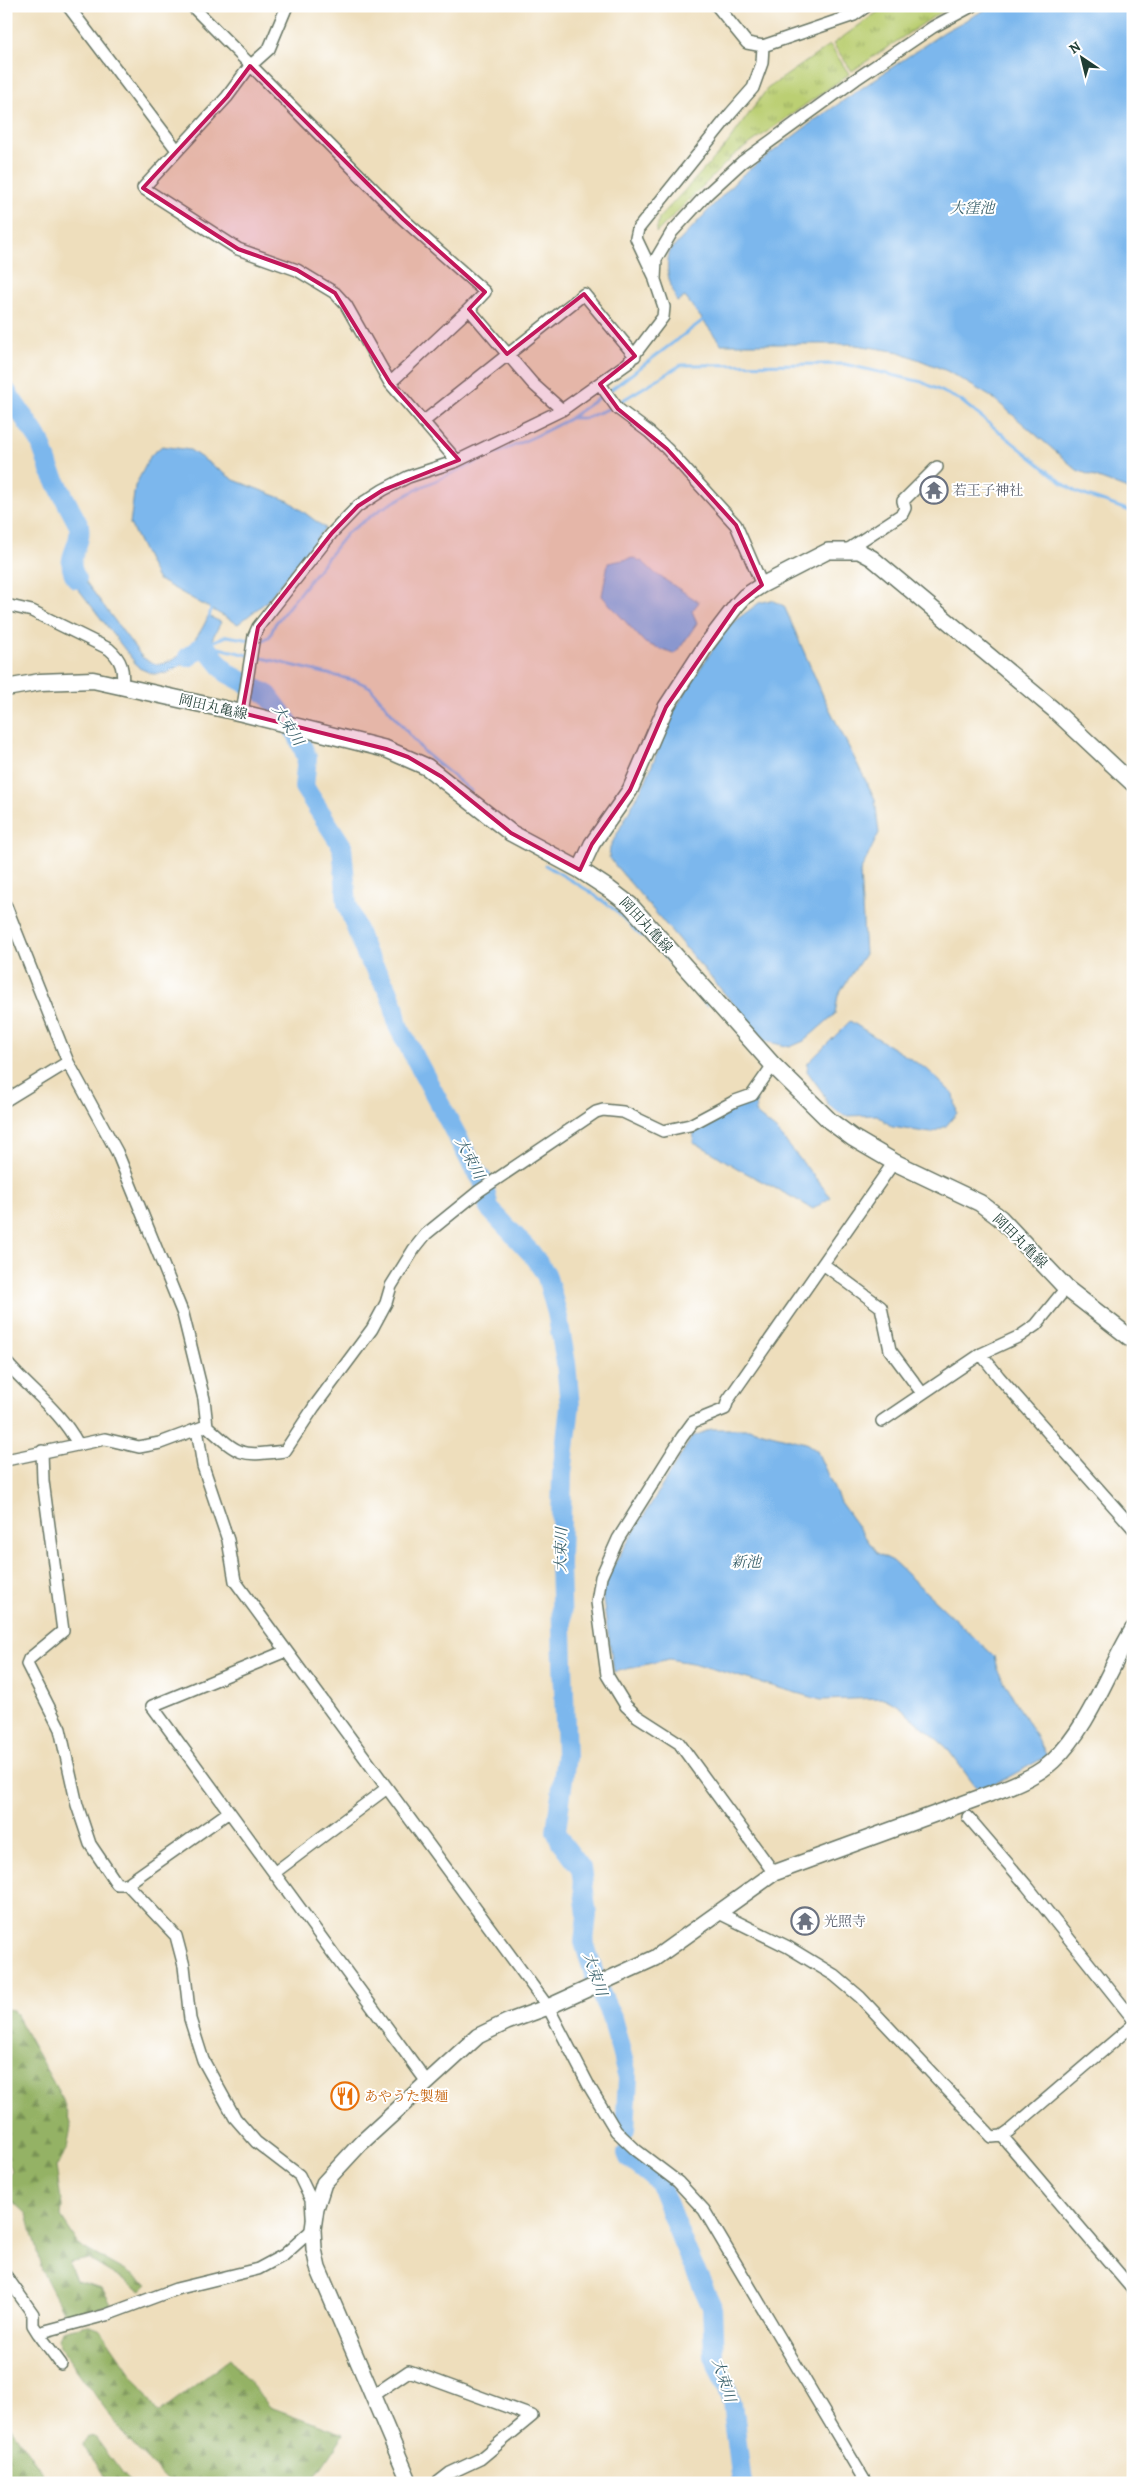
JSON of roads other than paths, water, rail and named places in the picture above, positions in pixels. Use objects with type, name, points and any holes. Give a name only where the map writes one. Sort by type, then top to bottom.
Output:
[{"type":"main road","name":"岡田丸亀線","points":[[6,688],[63,680],[93,680],[364,742],[408,756],[442,777],[511,833],[580,870],[630,905],[773,1065],[837,1127],[894,1162],[980,1203],[1000,1218],[1066,1288],[1133,1340]]},
{"type":"street","points":[[68,6],[178,150]]},
{"type":"street","points":[[192,6],[403,219],[485,292],[390,382]]},
{"type":"street","points":[[287,6],[269,49],[250,66],[227,97],[143,188],[238,249],[297,270],[335,293],[346,305],[390,382],[457,461]]},
{"type":"street","points":[[717,6],[747,43],[763,46],[854,15],[868,6]]},
{"type":"street","points":[[656,280],[656,259],[672,232],[742,162],[883,60],[972,6]]},
{"type":"street","points":[[242,713],[252,648],[258,627],[332,533],[358,506],[383,490],[408,478],[457,461],[562,410],[601,385],[636,356],[663,318],[664,307],[656,280],[636,238],[638,229],[753,88],[762,63],[763,46]]},
{"type":"street","points":[[423,422],[584,294],[636,356]]},
{"type":"street","points":[[469,309],[533,384],[562,410]]},
{"type":"street","points":[[601,385],[614,404],[667,448],[736,525],[762,585]]},
{"type":"street","points":[[847,550],[902,514],[905,508],[903,501],[937,467]]},
{"type":"street","points":[[580,870],[592,844],[630,790],[666,707],[726,619],[745,596],[762,585],[828,551],[859,551],[872,558],[1053,709],[1133,784]]},
{"type":"street","points":[[6,605],[32,611],[109,649],[119,658],[123,676],[122,686]]},
{"type":"street","points":[[6,906],[68,1062],[117,1152],[183,1314],[204,1399],[202,1428],[203,1466],[228,1540],[235,1581],[548,2007],[589,2086],[616,2131],[636,2150],[678,2182],[704,2210],[866,2483]]},
{"type":"street","points":[[6,1100],[68,1062]]},
{"type":"street","points":[[202,1428],[235,1451],[259,1454],[285,1451],[314,1407],[372,1329],[386,1303],[391,1286],[414,1248],[426,1234],[483,1188],[596,1112],[603,1110],[623,1112],[663,1131],[690,1126],[752,1095],[773,1065]]},
{"type":"street","points":[[774,1874],[679,1743],[637,1716],[626,1706],[615,1691],[607,1675],[597,1602],[601,1577],[618,1539],[682,1437],[693,1422],[725,1409],[728,1400],[894,1162]]},
{"type":"street","points":[[823,1264],[881,1307],[890,1350],[922,1393]]},
{"type":"street","points":[[882,1421],[981,1354],[1020,1336],[1036,1325],[1066,1288]]},
{"type":"street","points":[[981,1354],[999,1377],[1133,1528]]},
{"type":"street","points":[[6,1362],[22,1380],[50,1404],[71,1430],[78,1444]]},
{"type":"street","points":[[6,1460],[104,1439],[139,1447],[160,1443],[202,1428]]},
{"type":"street","points":[[42,1451],[43,1481],[63,1632],[28,1659],[27,1664],[60,1729],[77,1805],[90,1844],[117,1884],[127,1884],[229,1812]]},
{"type":"street","points":[[38,2333],[106,2315],[176,2289],[258,2268],[284,2255],[313,2229],[316,2208],[324,2183],[361,2143],[478,2036],[507,2022],[548,2007],[655,1958],[774,1874],[1026,1780],[1052,1762],[1070,1742],[1133,1629]]},
{"type":"street","points":[[286,1651],[152,1706],[427,2082]]},
{"type":"street","points":[[274,1873],[387,1788]]},
{"type":"street","points":[[968,1818],[1027,1886],[1133,2019]]},
{"type":"street","points":[[127,1884],[176,1936],[184,1966],[190,2019],[203,2060],[235,2118],[256,2142],[299,2175],[311,2200],[314,2249],[321,2276],[410,2483]]},
{"type":"street","points":[[719,1913],[788,1947],[834,1975],[860,1997],[992,2137],[1002,2136],[1133,2025]]},
{"type":"street","points":[[1002,2136],[1133,2290]]},
{"type":"street","points":[[6,2276],[33,2314],[33,2325],[61,2364]]},
{"type":"street","points":[[372,2396],[409,2371],[532,2416],[480,2459],[450,2473],[437,2483]]},
{"type":"water","name":"大窪池","points":[[992,6],[1133,6],[1133,491],[1077,470],[993,398],[947,371],[900,352],[850,344],[721,344],[685,297],[677,302],[670,283],[668,258],[670,251],[741,176],[815,120],[944,32]]},
{"type":"water","points":[[162,446],[190,450],[234,480],[289,501],[325,528],[266,602],[238,624],[157,579],[130,524],[135,486],[151,455]]},
{"type":"water","points":[[67,552],[75,556],[73,564],[142,657],[157,664],[168,662],[175,658],[189,646],[201,631],[208,616],[221,622],[213,637],[211,649],[167,673],[153,674],[139,668],[66,573],[63,565]]},
{"type":"water","points":[[633,558],[643,562],[656,574],[699,602],[692,611],[697,623],[678,651],[673,654],[645,643],[602,596],[608,563]]},
{"type":"water","points":[[771,600],[784,606],[825,700],[875,799],[879,833],[860,872],[865,954],[838,995],[835,1014],[804,1041],[790,1047],[765,1041],[609,858],[610,847],[646,780],[675,709],[694,678],[728,626],[759,603]]},
{"type":"water","points":[[850,1021],[928,1070],[954,1095],[957,1113],[946,1126],[931,1133],[892,1127],[877,1115],[845,1116],[828,1105],[823,1093],[807,1071],[808,1063]]},
{"type":"water","points":[[757,1100],[755,1113],[777,1131],[831,1197],[813,1209],[693,1143],[694,1131],[723,1111]]},
{"type":"water","name":"新池","points":[[711,1429],[751,1429],[806,1443],[817,1451],[840,1502],[877,1553],[893,1561],[994,1656],[997,1669],[1047,1756],[1005,1779],[978,1790],[946,1747],[899,1706],[884,1698],[821,1700],[692,1663],[669,1659],[614,1672],[602,1594],[613,1566],[692,1437]]},
{"type":"waterway","points":[[609,391],[706,318]]},
{"type":"waterway","points":[[571,418],[585,418],[608,409],[681,365],[844,364],[922,382],[960,400],[1076,492],[1133,512]]},
{"type":"waterway","name":"大束川","points":[[6,391],[40,441],[50,470],[79,526],[78,540],[72,558],[73,571],[77,579]]},
{"type":"waterway","points":[[257,641],[262,641],[270,636],[275,624],[347,533],[381,509],[421,487],[538,435],[569,419],[604,394]]},
{"type":"waterway","points":[[209,619],[211,608]]},
{"type":"waterway","points":[[209,643],[227,636],[251,640]]},
{"type":"waterway","name":"大束川","points":[[188,657],[204,645],[227,673],[268,695],[297,734],[307,758],[304,787],[342,846],[347,904],[366,954],[388,990],[398,1026],[473,1166],[483,1181],[489,1208],[531,1253],[546,1274],[557,1313],[566,1363],[570,1406],[562,1474],[560,1566],[566,1757],[556,1831],[561,1842],[581,1868],[587,1915],[584,1942],[599,1990],[612,2018],[628,2078],[625,2130]]},
{"type":"waterway","points":[[207,645],[248,655]]},
{"type":"waterway","points":[[254,656],[357,681],[370,687],[424,752],[471,791]]},
{"type":"waterway","points":[[545,865],[589,891],[615,910],[639,934],[652,942],[707,1005]]},
{"type":"waterway","name":"大束川","points":[[627,2153],[629,2158],[659,2182],[683,2243],[712,2307],[714,2356],[732,2403],[742,2483]]},
{"type":"place","name":"若王子神社","points":[[934,490]]},
{"type":"place","name":"光照寺","points":[[805,1921]]},
{"type":"place","name":"あやうた製麺","points":[[345,2096]]}]
